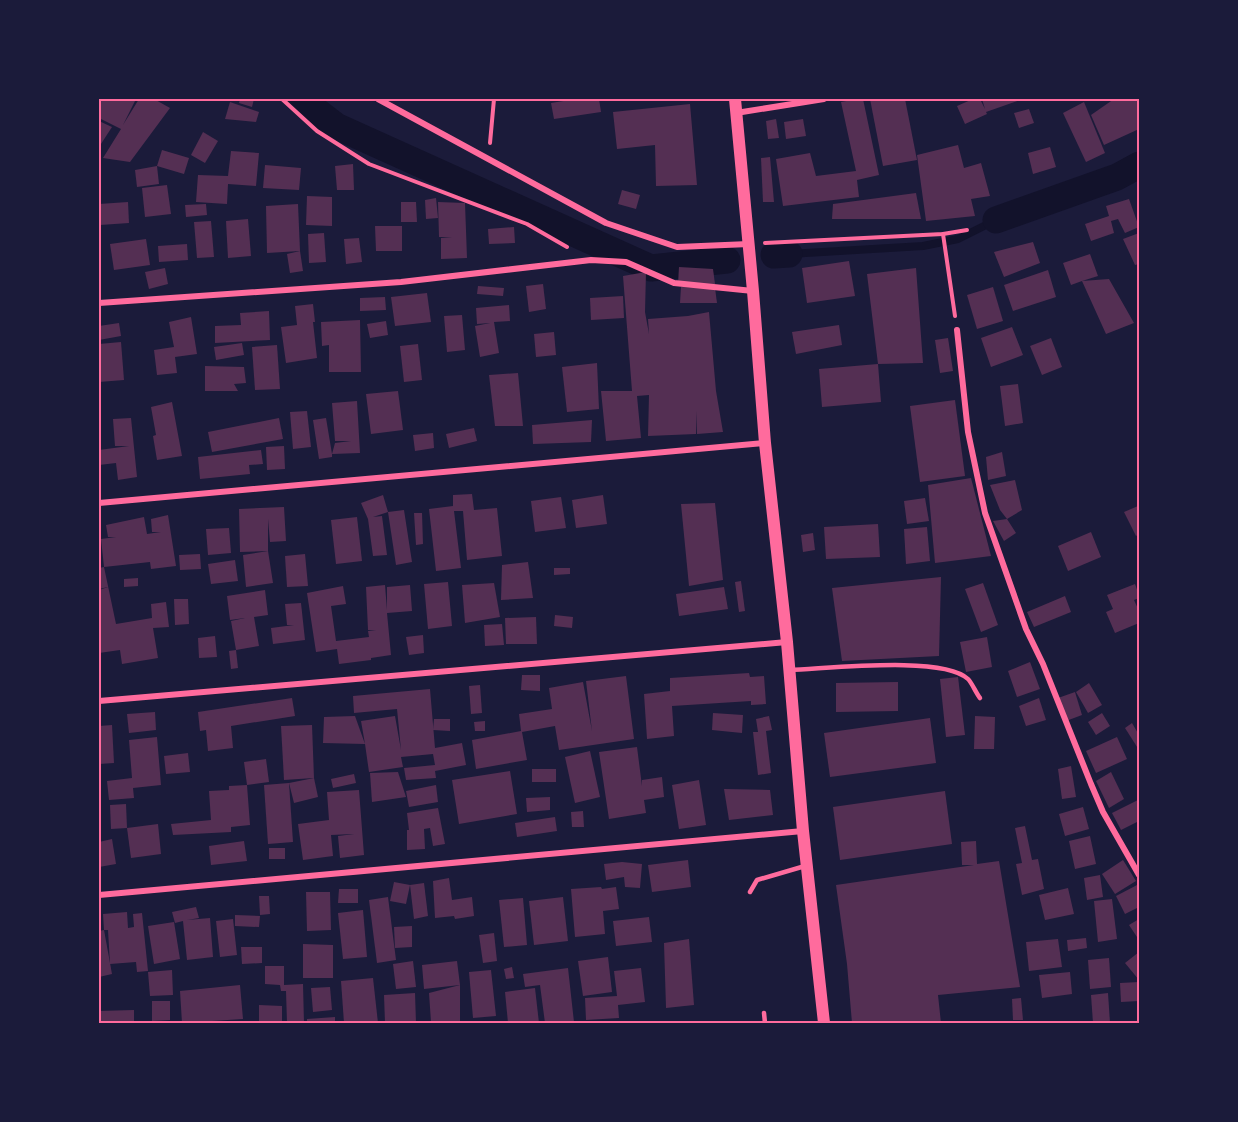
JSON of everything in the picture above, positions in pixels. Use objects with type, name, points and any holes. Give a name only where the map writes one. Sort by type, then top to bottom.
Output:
[{"type":"main road","points":[[735,99],[765,443],[790,670],[803,831],[824,1023]]},
{"type":"street","points":[[378,99],[606,223],[677,247],[749,244]]},
{"type":"street","points":[[736,113],[824,99]]},
{"type":"street","points":[[99,303],[401,282],[591,260],[626,262],[674,283],[753,291]]},
{"type":"street","points":[[957,330],[968,432],[985,513],[1026,628],[1043,664],[1091,784],[1103,812],[1139,875]]},
{"type":"street","points":[[99,503],[765,443]]},
{"type":"street","points":[[99,701],[787,642]]},
{"type":"street","points":[[99,895],[803,831]]},
{"type":"lane","points":[[790,670],[911,665],[952,671],[968,679],[980,698]]},
{"type":"lane","points":[[750,892],[757,880],[807,865]]},
{"type":"lane","points":[[764,1013],[765,1023]]},
{"type":"path","points":[[282,99],[317,131],[369,164],[526,224],[591,260]]},
{"type":"path","points":[[487,159],[494,99]]},
{"type":"path","points":[[749,244],[943,236],[967,230]]},
{"type":"path","points":[[943,236],[957,330]]},
{"type":"building","points":[[99,99],[136,99],[123,125],[139,99],[154,99],[170,108],[130,162],[103,158],[121,129],[99,118]]},
{"type":"building","points":[[240,99],[254,99],[252,107],[239,103]]},
{"type":"building","points":[[576,99],[599,99],[601,112],[554,119],[551,103]]},
{"type":"building","points":[[863,99],[879,175],[857,180],[859,197],[783,206],[776,159],[810,153],[816,176],[856,171],[841,102]]},
{"type":"building","points":[[870,99],[905,99],[917,160],[883,166]]},
{"type":"building","points":[[973,99],[980,99],[985,109],[982,99],[1023,99],[986,112],[987,114],[965,124],[957,106]]},
{"type":"building","points":[[1114,99],[1139,99],[1139,129],[1104,145],[1091,115]]},
{"type":"building","points":[[230,102],[259,112],[256,122],[225,119]]},
{"type":"building","points":[[1084,102],[1105,153],[1086,162],[1063,113]]},
{"type":"building","points":[[690,104],[697,185],[656,186],[655,145],[617,149],[613,112]]},
{"type":"building","points":[[1029,109],[1034,123],[1019,128],[1014,113]]},
{"type":"building","points":[[776,119],[779,138],[768,139],[766,121]]},
{"type":"building","points":[[803,119],[806,136],[786,139],[784,122]]},
{"type":"building","points":[[99,121],[112,127],[99,147]]},
{"type":"building","points":[[203,132],[218,141],[205,163],[191,155]]},
{"type":"building","points":[[958,145],[964,168],[981,163],[990,196],[971,199],[975,216],[926,221],[917,155]]},
{"type":"building","points":[[1050,147],[1056,167],[1033,174],[1028,153]]},
{"type":"building","points":[[162,150],[189,158],[184,174],[157,166]]},
{"type":"building","points":[[231,151],[259,153],[256,186],[228,184],[227,204],[196,202],[198,175],[228,176]]},
{"type":"building","points":[[770,157],[774,202],[763,202],[761,158]]},
{"type":"building","points":[[353,164],[354,190],[337,190],[335,166]]},
{"type":"building","points":[[265,165],[301,168],[299,190],[263,188]]},
{"type":"building","points":[[157,166],[159,184],[137,187],[135,170]]},
{"type":"building","points":[[167,185],[171,214],[145,217],[142,188]]},
{"type":"building","points":[[622,190],[640,195],[636,209],[618,204]]},
{"type":"building","points":[[916,193],[921,219],[832,219],[833,204]]},
{"type":"building","points":[[307,196],[332,197],[332,226],[306,225]]},
{"type":"building","points":[[436,198],[438,218],[426,219],[425,200]]},
{"type":"building","points":[[1129,199],[1139,227],[1125,233],[1118,219],[1111,221],[1114,233],[1091,241],[1085,224],[1109,216],[1106,206]]},
{"type":"building","points":[[128,202],[129,223],[100,225],[99,204]]},
{"type":"building","points":[[401,202],[416,202],[417,222],[401,222]]},
{"type":"building","points":[[438,202],[465,203],[467,258],[441,259],[441,238],[452,237],[439,237]]},
{"type":"building","points":[[206,204],[207,215],[186,217],[185,205]]},
{"type":"building","points":[[298,204],[300,251],[267,253],[266,206]]},
{"type":"building","points":[[248,219],[251,256],[228,258],[226,221]]},
{"type":"building","points":[[211,221],[214,257],[197,258],[194,222]]},
{"type":"building","points":[[375,226],[402,226],[402,251],[376,251]]},
{"type":"building","points":[[514,227],[515,243],[489,244],[488,229]]},
{"type":"building","points":[[324,233],[326,262],[309,263],[308,234]]},
{"type":"building","points":[[1139,233],[1139,264],[1135,265],[1123,239]]},
{"type":"building","points":[[359,238],[362,262],[346,264],[344,239]]},
{"type":"building","points":[[146,239],[150,265],[114,270],[110,244]]},
{"type":"building","points":[[1033,242],[1040,263],[1004,277],[994,252]]},
{"type":"building","points":[[187,244],[188,260],[159,262],[158,246]]},
{"type":"building","points":[[300,251],[303,271],[290,273],[287,254]]},
{"type":"building","points":[[1090,254],[1098,276],[1071,285],[1063,263]]},
{"type":"building","points":[[849,261],[855,296],[807,303],[802,268]]},
{"type":"building","points":[[679,267],[713,269],[715,284],[678,284]]},
{"type":"building","points":[[165,268],[168,284],[149,289],[145,272]]},
{"type":"building","points":[[916,268],[923,363],[878,364],[867,274]]},
{"type":"building","points":[[1048,270],[1056,297],[1013,311],[1004,285]]},
{"type":"building","points":[[646,272],[645,312],[649,334],[648,319],[709,312],[716,391],[723,432],[697,434],[696,411],[696,434],[648,436],[649,395],[637,396],[641,438],[606,441],[601,391],[632,391],[623,276]]},
{"type":"building","points":[[1109,279],[1134,323],[1106,334],[1082,281]]},
{"type":"building","points":[[543,284],[546,309],[529,312],[526,286]]},
{"type":"building","points":[[478,286],[504,288],[503,296],[477,294]]},
{"type":"building","points":[[681,287],[715,288],[717,303],[680,303]]},
{"type":"building","points":[[993,287],[1003,321],[977,329],[967,295]]},
{"type":"building","points":[[427,293],[431,322],[395,326],[391,297]]},
{"type":"building","points":[[623,296],[624,318],[591,320],[590,298]]},
{"type":"building","points":[[385,297],[386,310],[360,311],[360,298]]},
{"type":"building","points":[[313,304],[317,358],[286,363],[281,327],[297,325],[295,306]]},
{"type":"building","points":[[509,305],[510,321],[494,322],[499,353],[480,357],[475,326],[490,323],[477,324],[476,308]]},
{"type":"building","points":[[269,311],[270,340],[215,343],[215,326],[241,325],[240,313]]},
{"type":"building","points":[[462,315],[465,350],[447,352],[444,316]]},
{"type":"building","points":[[191,317],[197,354],[175,357],[177,373],[157,375],[154,350],[174,347],[169,322]]},
{"type":"building","points":[[360,320],[361,372],[329,372],[329,345],[322,346],[321,322]]},
{"type":"building","points":[[386,321],[388,335],[370,338],[367,324]]},
{"type":"building","points":[[119,323],[121,336],[99,340],[99,326]]},
{"type":"building","points":[[839,325],[842,345],[796,354],[792,332]]},
{"type":"building","points":[[1012,327],[1023,355],[991,367],[981,338]]},
{"type":"building","points":[[554,332],[556,355],[536,357],[534,334]]},
{"type":"building","points":[[948,338],[953,371],[940,373],[935,340]]},
{"type":"building","points":[[1051,338],[1062,367],[1042,375],[1030,346]]},
{"type":"building","points":[[121,342],[124,380],[99,382],[99,344]]},
{"type":"building","points":[[242,343],[244,355],[216,360],[214,347]]},
{"type":"building","points":[[418,344],[422,380],[404,382],[400,346]]},
{"type":"building","points":[[277,345],[280,389],[255,390],[252,347]]},
{"type":"building","points":[[597,363],[599,409],[567,412],[562,367]]},
{"type":"building","points":[[878,364],[881,402],[822,407],[819,369]]},
{"type":"building","points":[[205,366],[244,367],[246,383],[234,384],[238,391],[205,391]]},
{"type":"building","points":[[518,373],[523,426],[495,426],[489,375]]},
{"type":"building","points":[[1018,384],[1023,423],[1005,426],[1000,386]]},
{"type":"building","points":[[398,391],[403,430],[371,434],[366,394]]},
{"type":"building","points":[[955,400],[965,476],[920,482],[910,406]]},
{"type":"building","points":[[357,401],[360,453],[332,454],[335,443],[351,441],[335,441],[332,403]]},
{"type":"building","points":[[172,402],[182,456],[157,460],[153,436],[156,435],[151,407]]},
{"type":"building","points":[[307,411],[311,447],[293,449],[290,412]]},
{"type":"building","points":[[131,418],[137,477],[118,480],[116,463],[99,465],[99,450],[129,446],[115,446],[113,419]]},
{"type":"building","points":[[279,418],[283,439],[212,452],[208,432]]},
{"type":"building","points":[[326,418],[332,457],[319,459],[313,420]]},
{"type":"building","points":[[592,420],[591,442],[533,444],[532,425]]},
{"type":"building","points":[[474,428],[477,441],[449,448],[446,434]]},
{"type":"building","points":[[433,433],[434,448],[415,451],[413,435]]},
{"type":"building","points":[[284,446],[285,469],[267,470],[266,447]]},
{"type":"building","points":[[261,450],[263,464],[249,465],[250,474],[200,479],[198,457]]},
{"type":"building","points":[[1002,452],[1006,476],[988,480],[986,457]]},
{"type":"building","points":[[971,478],[991,556],[935,563],[928,485]]},
{"type":"building","points":[[1015,480],[1022,510],[1007,519],[1000,510],[990,485]]},
{"type":"building","points":[[472,494],[474,510],[497,508],[502,556],[467,560],[463,511],[454,511],[461,568],[436,571],[429,509],[453,506],[453,495]]},
{"type":"building","points":[[383,495],[388,512],[373,517],[382,516],[387,555],[373,556],[368,519],[361,503]]},
{"type":"building","points":[[603,495],[607,524],[576,528],[572,500]]},
{"type":"building","points":[[561,497],[566,528],[535,532],[531,501]]},
{"type":"building","points":[[925,498],[929,521],[907,524],[904,501]]},
{"type":"building","points":[[715,503],[723,580],[689,586],[681,504]]},
{"type":"building","points":[[1138,506],[1139,534],[1136,536],[1124,512]]},
{"type":"building","points":[[284,507],[286,541],[270,542],[268,519],[268,551],[240,552],[239,509]]},
{"type":"building","points":[[404,510],[412,562],[396,565],[388,512]]},
{"type":"building","points":[[414,513],[422,513],[423,544],[416,545]]},
{"type":"building","points":[[168,515],[176,566],[151,569],[150,562],[104,567],[101,539],[116,537],[108,537],[106,525],[144,517],[147,534],[161,532],[152,532],[151,519]]},
{"type":"building","points":[[357,517],[362,561],[336,564],[331,520]]},
{"type":"building","points":[[1007,519],[1016,533],[1004,541],[993,521]]},
{"type":"building","points":[[878,524],[880,557],[826,559],[824,527]]},
{"type":"building","points":[[927,527],[930,561],[906,564],[904,529]]},
{"type":"building","points":[[229,528],[231,553],[208,555],[206,529]]},
{"type":"building","points":[[1091,532],[1101,557],[1068,571],[1058,546]]},
{"type":"building","points":[[813,533],[815,550],[803,552],[801,535]]},
{"type":"building","points":[[268,551],[273,583],[246,587],[243,555]]},
{"type":"building","points":[[200,554],[201,569],[180,570],[179,555]]},
{"type":"building","points":[[305,554],[308,586],[287,587],[285,556]]},
{"type":"building","points":[[235,560],[238,581],[211,584],[208,564]]},
{"type":"building","points":[[528,562],[533,598],[501,600],[502,565]]},
{"type":"building","points":[[104,567],[116,624],[152,618],[151,604],[166,602],[169,627],[153,628],[158,658],[122,664],[120,650],[99,653],[99,590],[108,587],[99,589],[99,568]]},
{"type":"building","points":[[554,568],[570,568],[570,574],[554,575]]},
{"type":"building","points":[[941,577],[939,656],[842,661],[832,588]]},
{"type":"building","points":[[138,578],[138,586],[124,587],[124,579]]},
{"type":"building","points":[[741,581],[745,611],[739,612],[735,582]]},
{"type":"building","points":[[448,582],[452,626],[428,629],[424,584]]},
{"type":"building","points":[[494,583],[500,617],[465,623],[462,585]]},
{"type":"building","points":[[983,583],[998,625],[981,632],[965,589]]},
{"type":"building","points":[[1135,584],[1139,595],[1139,598],[1134,600],[1139,611],[1139,623],[1115,633],[1106,612],[1113,609],[1107,595]]},
{"type":"building","points":[[385,585],[387,610],[387,587],[410,585],[412,611],[387,613],[391,655],[339,664],[337,649],[316,652],[307,593],[343,586],[346,604],[331,606],[336,641],[369,637],[368,631],[376,630],[368,630],[366,587]]},
{"type":"building","points":[[724,587],[728,609],[679,616],[676,594]]},
{"type":"building","points":[[265,590],[268,615],[254,617],[259,646],[236,650],[231,621],[245,618],[230,620],[227,596]]},
{"type":"building","points":[[1065,596],[1071,612],[1034,627],[1027,612]]},
{"type":"building","points":[[174,599],[188,599],[189,624],[175,625]]},
{"type":"building","points":[[301,603],[305,640],[273,644],[271,628],[294,625],[287,625],[285,604]]},
{"type":"building","points":[[555,615],[573,617],[572,628],[554,626]]},
{"type":"building","points":[[536,617],[537,644],[506,644],[505,618]]},
{"type":"building","points":[[502,624],[504,645],[485,646],[484,625]]},
{"type":"building","points":[[423,635],[424,653],[409,655],[406,637]]},
{"type":"building","points":[[215,636],[217,657],[199,658],[198,638]]},
{"type":"building","points":[[987,637],[992,667],[966,672],[960,642]]},
{"type":"building","points":[[236,650],[238,668],[231,669],[229,651]]},
{"type":"building","points":[[1030,662],[1040,689],[1017,697],[1008,671]]},
{"type":"building","points":[[749,673],[750,677],[764,676],[766,704],[751,705],[751,701],[672,706],[674,736],[647,739],[644,694],[670,691],[670,678]]},
{"type":"building","points":[[522,675],[540,675],[540,691],[521,690]]},
{"type":"building","points":[[626,676],[634,739],[559,750],[555,726],[522,732],[527,760],[476,769],[472,740],[521,731],[519,714],[552,709],[549,688],[583,682],[592,731],[586,681]]},
{"type":"building","points":[[958,677],[965,735],[946,737],[940,679]]},
{"type":"building","points":[[898,682],[898,711],[836,712],[836,683]]},
{"type":"building","points":[[1089,683],[1102,705],[1088,713],[1076,692]]},
{"type":"building","points":[[480,685],[482,713],[471,714],[469,686]]},
{"type":"building","points":[[430,689],[435,748],[462,743],[466,765],[435,771],[436,778],[406,780],[404,768],[435,765],[433,754],[401,757],[403,767],[369,772],[361,721],[395,716],[401,750],[397,709],[354,713],[353,696]]},
{"type":"building","points":[[1075,692],[1082,715],[1066,721],[1058,698]]},
{"type":"building","points":[[292,698],[295,716],[231,726],[233,748],[208,751],[206,730],[200,731],[198,712]]},
{"type":"building","points":[[1039,698],[1046,720],[1026,726],[1019,706]]},
{"type":"building","points":[[155,712],[156,730],[129,733],[127,714]]},
{"type":"building","points":[[713,713],[743,715],[742,733],[712,730]]},
{"type":"building","points":[[1102,713],[1110,726],[1096,735],[1088,722]]},
{"type":"building","points":[[355,716],[365,744],[323,743],[324,717]]},
{"type":"building","points":[[769,716],[772,730],[766,731],[771,773],[758,775],[753,732],[758,732],[756,719]]},
{"type":"building","points":[[975,716],[995,717],[994,749],[974,749]]},
{"type":"building","points":[[930,718],[936,763],[830,777],[824,733]]},
{"type":"building","points":[[434,719],[450,719],[450,731],[433,730]]},
{"type":"building","points":[[485,721],[485,731],[475,731],[474,722]]},
{"type":"building","points":[[1132,723],[1139,735],[1139,750],[1125,728]]},
{"type":"building","points":[[112,725],[114,763],[99,764],[99,726]]},
{"type":"building","points":[[312,725],[314,778],[284,780],[281,726]]},
{"type":"building","points":[[157,737],[161,785],[133,788],[134,798],[109,800],[107,781],[132,778],[129,740]]},
{"type":"building","points":[[1117,737],[1127,759],[1096,773],[1086,751]]},
{"type":"building","points":[[637,747],[642,786],[642,780],[662,777],[664,797],[644,800],[646,813],[609,819],[599,752]]},
{"type":"building","points":[[590,751],[600,797],[575,803],[565,757]]},
{"type":"building","points":[[188,753],[190,772],[166,774],[164,756]]},
{"type":"building","points":[[266,759],[269,782],[247,785],[244,762]]},
{"type":"building","points":[[1071,766],[1076,797],[1062,799],[1058,769]]},
{"type":"building","points":[[532,769],[556,769],[556,782],[532,782]]},
{"type":"building","points":[[510,771],[517,814],[459,824],[452,780]]},
{"type":"building","points":[[398,772],[406,797],[372,802],[370,773]]},
{"type":"building","points":[[1111,772],[1124,799],[1109,808],[1096,781]]},
{"type":"building","points":[[354,774],[356,783],[333,788],[331,779]]},
{"type":"building","points":[[314,778],[318,797],[294,803],[289,783]]},
{"type":"building","points":[[699,780],[706,825],[679,829],[672,785]]},
{"type":"building","points":[[289,783],[293,842],[268,844],[264,785]]},
{"type":"building","points":[[247,785],[250,825],[231,827],[231,832],[173,835],[171,824],[211,820],[209,791],[229,790],[229,786]]},
{"type":"building","points":[[436,785],[438,802],[409,807],[406,791]]},
{"type":"building","points":[[724,789],[770,790],[773,815],[729,820]]},
{"type":"building","points":[[359,790],[364,855],[340,858],[338,836],[354,834],[331,835],[333,856],[303,860],[298,824],[329,820],[327,792]]},
{"type":"building","points":[[945,791],[952,844],[840,860],[833,807]]},
{"type":"building","points":[[550,797],[550,810],[527,812],[526,798]]},
{"type":"building","points":[[1138,800],[1139,821],[1121,830],[1112,813]]},
{"type":"building","points":[[126,804],[127,828],[111,829],[110,805]]},
{"type":"building","points":[[1083,807],[1089,829],[1065,836],[1059,814]]},
{"type":"building","points":[[438,808],[445,844],[433,846],[430,828],[424,829],[425,849],[407,850],[407,830],[409,830],[407,813]]},
{"type":"building","points":[[583,811],[584,827],[572,827],[571,812]]},
{"type":"building","points":[[555,817],[557,831],[517,837],[515,823]]},
{"type":"building","points":[[158,824],[161,854],[131,858],[127,828]]},
{"type":"building","points":[[1025,826],[1032,860],[1038,859],[1044,889],[1022,895],[1016,864],[1022,863],[1015,828]]},
{"type":"building","points":[[1090,836],[1096,864],[1075,869],[1069,841]]},
{"type":"building","points":[[112,839],[116,864],[99,867],[99,842]]},
{"type":"building","points":[[244,841],[247,861],[211,865],[209,846]]},
{"type":"building","points":[[976,841],[977,864],[999,861],[1020,987],[938,995],[941,1023],[852,1023],[847,964],[836,885],[974,865],[962,865],[961,842]]},
{"type":"building","points":[[269,848],[285,848],[285,859],[269,859]]},
{"type":"building","points":[[688,860],[691,887],[652,892],[648,865]]},
{"type":"building","points":[[1123,860],[1136,881],[1115,894],[1102,874]]},
{"type":"building","points":[[622,862],[642,864],[640,888],[625,887],[624,877],[606,880],[604,864]]},
{"type":"building","points":[[1100,875],[1103,897],[1087,900],[1084,878]]},
{"type":"building","points":[[449,878],[452,900],[472,897],[474,916],[455,919],[454,916],[435,918],[433,881]]},
{"type":"building","points":[[394,882],[410,885],[406,904],[390,901]]},
{"type":"building","points":[[424,883],[428,916],[414,919],[410,885]]},
{"type":"building","points":[[1139,884],[1139,907],[1125,914],[1116,896]]},
{"type":"building","points":[[601,887],[602,889],[616,887],[619,909],[603,911],[605,934],[575,937],[571,889]]},
{"type":"building","points":[[1068,888],[1074,914],[1045,920],[1039,895]]},
{"type":"building","points":[[339,889],[358,889],[358,903],[338,903]]},
{"type":"building","points":[[306,892],[330,892],[331,930],[307,931]]},
{"type":"building","points":[[259,896],[269,896],[270,914],[260,915]]},
{"type":"building","points":[[388,897],[396,960],[377,963],[369,900]]},
{"type":"building","points":[[563,897],[568,941],[534,945],[529,901]]},
{"type":"building","points":[[523,898],[527,945],[504,947],[499,900]]},
{"type":"building","points":[[1112,899],[1117,939],[1098,942],[1094,901]]},
{"type":"building","points":[[196,907],[199,918],[187,920],[210,918],[213,957],[187,960],[183,921],[175,923],[172,912]]},
{"type":"building","points":[[363,910],[367,957],[343,959],[338,913]]},
{"type":"building","points":[[127,912],[128,928],[134,927],[133,914],[142,913],[148,971],[137,972],[136,962],[110,964],[108,930],[104,930],[103,914]]},
{"type":"building","points":[[235,915],[260,916],[259,927],[235,926]]},
{"type":"building","points":[[649,917],[652,942],[616,946],[613,921]]},
{"type":"building","points":[[233,919],[237,955],[220,957],[216,921]]},
{"type":"building","points":[[1139,919],[1139,940],[1129,925]]},
{"type":"building","points":[[174,922],[180,959],[154,964],[148,926]]},
{"type":"building","points":[[412,926],[412,947],[395,948],[394,927]]},
{"type":"building","points":[[104,930],[112,974],[99,977],[99,931]]},
{"type":"building","points":[[494,933],[497,961],[483,963],[479,935]]},
{"type":"building","points":[[1086,938],[1087,948],[1068,951],[1067,940]]},
{"type":"building","points":[[689,939],[694,1005],[666,1008],[664,943]]},
{"type":"building","points":[[1058,939],[1062,967],[1029,971],[1026,942]]},
{"type":"building","points":[[303,944],[333,945],[333,978],[303,978]]},
{"type":"building","points":[[241,947],[262,947],[262,963],[242,964]]},
{"type":"building","points":[[1139,952],[1139,980],[1125,963]]},
{"type":"building","points":[[608,957],[612,992],[583,996],[578,961]]},
{"type":"building","points":[[1109,958],[1111,987],[1090,989],[1088,960]]},
{"type":"building","points":[[413,961],[416,987],[396,989],[393,964]]},
{"type":"building","points":[[457,961],[460,985],[424,989],[422,965]]},
{"type":"building","points":[[265,966],[284,966],[284,985],[303,984],[304,1023],[287,1023],[286,991],[281,991],[280,985],[265,984]]},
{"type":"building","points":[[512,967],[514,978],[506,979],[504,969]]},
{"type":"building","points":[[568,968],[574,1022],[545,1023],[540,985],[525,987],[523,974]]},
{"type":"building","points":[[641,968],[645,1002],[618,1005],[619,1018],[586,1020],[585,998],[617,996],[614,971]]},
{"type":"building","points":[[172,970],[173,995],[150,996],[148,972]]},
{"type":"building","points":[[491,970],[496,1016],[473,1018],[469,972]]},
{"type":"building","points":[[1070,972],[1072,994],[1042,998],[1039,975]]},
{"type":"building","points":[[373,978],[378,1023],[344,1023],[341,981]]},
{"type":"building","points":[[1139,982],[1139,1001],[1121,1002],[1120,983]]},
{"type":"building","points":[[240,985],[243,1019],[182,1023],[180,991]]},
{"type":"building","points":[[460,985],[460,1022],[431,1022],[429,993]]},
{"type":"building","points":[[330,987],[332,1010],[313,1012],[311,988]]},
{"type":"building","points":[[535,988],[539,1023],[508,1023],[505,992]]},
{"type":"building","points":[[415,993],[416,1023],[385,1023],[384,995]]},
{"type":"building","points":[[1108,993],[1110,1023],[1093,1023],[1091,995]]},
{"type":"building","points":[[1021,998],[1023,1020],[1013,1020],[1012,999]]},
{"type":"building","points":[[152,1001],[170,1001],[170,1020],[152,1021]]},
{"type":"building","points":[[259,1005],[282,1006],[282,1023],[259,1023]]},
{"type":"building","points":[[134,1010],[134,1023],[99,1023],[99,1011]]},
{"type":"building","points":[[335,1017],[335,1023],[307,1023],[307,1019]]},
{"type":"waterway","points":[[301,99],[336,126],[651,268],[727,260]]},
{"type":"waterway","points":[[996,220],[1117,177],[1139,165]]},
{"type":"waterway","points":[[789,254],[923,246],[958,239],[996,220]]},
{"type":"waterway","points":[[774,255],[789,254]]}]
